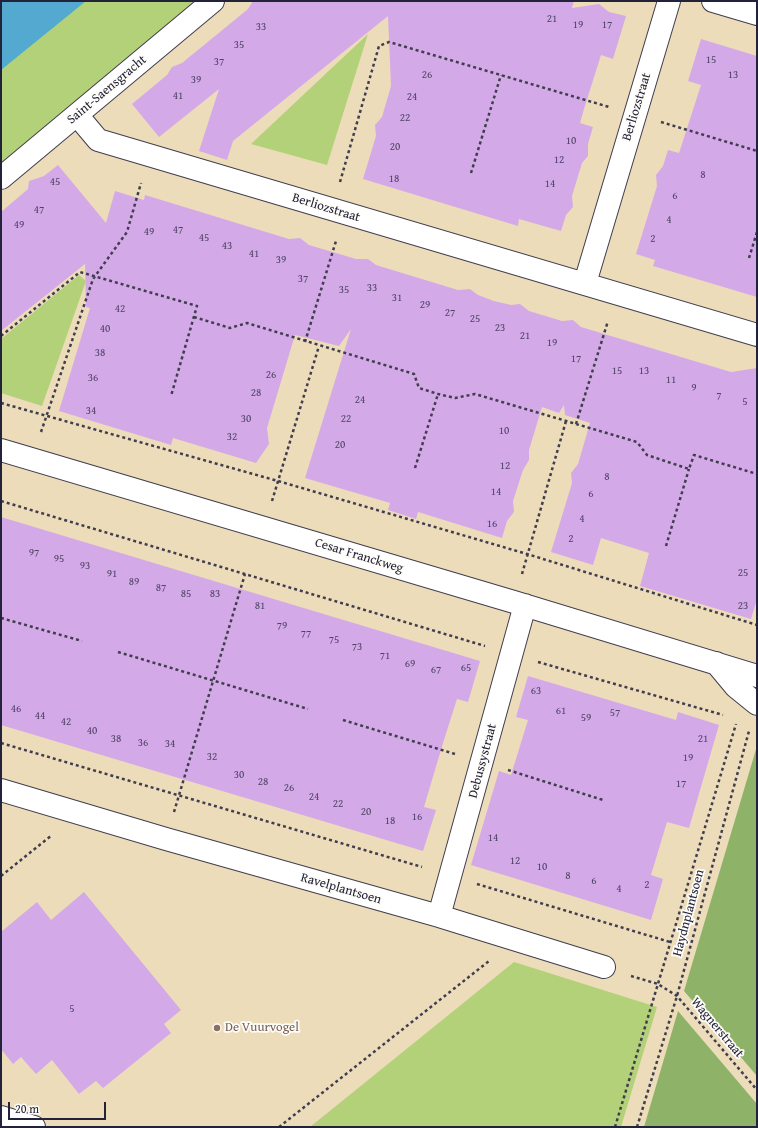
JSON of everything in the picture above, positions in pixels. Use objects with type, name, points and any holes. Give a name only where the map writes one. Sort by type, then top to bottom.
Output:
[{"type":"street","name":"Saint-Saensgracht","points":[[1,178],[213,1]]},
{"type":"street","name":"Berliozstraat","points":[[585,283],[634,114],[669,1]]},
{"type":"street","points":[[713,1],[757,14]]},
{"type":"street","name":"Berliozstraat","points":[[78,114],[98,140],[616,292],[757,335]]},
{"type":"street","name":"Cesar Franckweg","points":[[1,450],[757,676]]},
{"type":"street","name":"Debussystraat","points":[[439,916],[512,654],[520,604]]},
{"type":"street","points":[[716,663],[736,687],[751,699]]},
{"type":"street","name":"Ravelplantsoen","points":[[1,790],[166,839],[439,916],[604,967]]},
{"type":"street","points":[[1,1117],[34,1127]]},
{"type":"path","points":[[305,342],[379,46],[389,42],[757,151]]},
{"type":"path","points":[[471,173],[501,75]]},
{"type":"path","points":[[32,459],[93,279],[127,232],[148,155]]},
{"type":"path","points":[[749,258],[757,232]]},
{"type":"path","points":[[1,336],[80,272],[96,275],[197,306],[170,396]]},
{"type":"path","points":[[576,424],[616,292]]},
{"type":"path","points":[[194,317],[230,328],[247,324],[414,374],[419,388],[438,394],[455,398],[475,394],[637,442],[647,455],[689,469]]},
{"type":"path","points":[[264,528],[319,346]]},
{"type":"path","points":[[415,468],[438,394]]},
{"type":"path","points":[[1,403],[278,481],[527,554],[757,625]]},
{"type":"path","points":[[520,604],[527,554],[566,421]]},
{"type":"path","points":[[666,546],[694,455],[757,474]]},
{"type":"path","points":[[1,501],[512,654],[737,719]]},
{"type":"path","points":[[166,839],[212,680],[245,574]]},
{"type":"path","points":[[1,618],[82,640]]},
{"type":"path","points":[[118,652],[308,709]]},
{"type":"path","points":[[615,1127],[737,719],[751,699]]},
{"type":"path","name":"Haydnplantsoen","points":[[637,1127],[677,996],[751,725],[737,719]]},
{"type":"path","points":[[1,743],[179,794],[670,942]]},
{"type":"path","points":[[1,876],[78,813]]},
{"type":"path","points":[[279,1127],[517,940]]},
{"type":"path","points":[[604,967],[658,984],[677,996]]},
{"type":"path","name":"Wagnerstraat","points":[[677,996],[757,1090]]},
{"type":"green space","points":[[83,1],[196,1],[1,164],[1,67]]},
{"type":"green space","points":[[368,34],[327,165],[251,144]]},
{"type":"green space","points":[[79,275],[86,281],[42,406],[1,393],[1,339]]},
{"type":"green space","points":[[757,746],[757,1076],[684,991]]},
{"type":"green space","points":[[514,962],[657,1007],[621,1127],[310,1127]]},
{"type":"green space","points":[[678,1011],[757,1104],[757,1127],[644,1127]]},
{"type":"water","points":[[1,1],[86,1],[1,70]]},
{"type":"building","points":[[253,1],[574,1],[572,8],[599,4],[609,12],[626,16],[613,59],[601,55],[584,109],[580,123],[593,127],[588,144],[588,156],[582,163],[572,196],[573,207],[566,215],[561,231],[519,219],[518,226],[363,179],[376,136],[375,125],[382,117],[391,86],[388,16],[233,141],[227,160],[199,151],[219,89],[159,137],[132,104],[167,75],[172,67],[182,63],[248,9]]},
{"type":"building","points":[[701,39],[757,56],[757,297],[653,266],[655,260],[636,254],[657,186],[656,175],[663,166],[668,150],[679,153],[701,85],[688,81]]},
{"type":"building","points":[[58,165],[106,223],[115,191],[144,200],[145,195],[289,239],[300,238],[309,245],[356,259],[368,259],[376,265],[458,290],[470,289],[478,295],[494,301],[511,305],[520,304],[529,311],[562,321],[573,320],[581,327],[731,372],[757,368],[757,599],[751,619],[640,586],[649,553],[601,538],[593,565],[551,552],[572,483],[571,473],[578,464],[590,423],[565,415],[564,405],[559,413],[542,407],[529,450],[529,460],[523,470],[513,501],[514,512],[507,521],[502,538],[418,512],[416,519],[388,510],[390,503],[305,478],[351,329],[339,346],[295,335],[267,428],[269,444],[256,463],[173,438],[171,445],[59,411],[90,308],[86,307],[85,264],[1,331],[1,212],[28,189],[29,181],[44,176]]},
{"type":"building","points":[[1,517],[480,661],[468,702],[457,699],[443,743],[424,807],[436,810],[423,851],[1,725]]},
{"type":"building","points":[[528,676],[676,720],[678,712],[719,725],[689,828],[667,822],[651,875],[663,879],[651,920],[471,865],[499,771],[511,775],[528,720],[516,717]]},
{"type":"building","points":[[84,892],[181,1010],[164,1024],[171,1033],[103,1088],[96,1081],[79,1094],[52,1060],[36,1074],[21,1057],[13,1064],[1,1049],[1,932],[37,902],[51,920]]},
{"type":"place","name":"De Vuurvogel","points":[[217,1028]]}]
